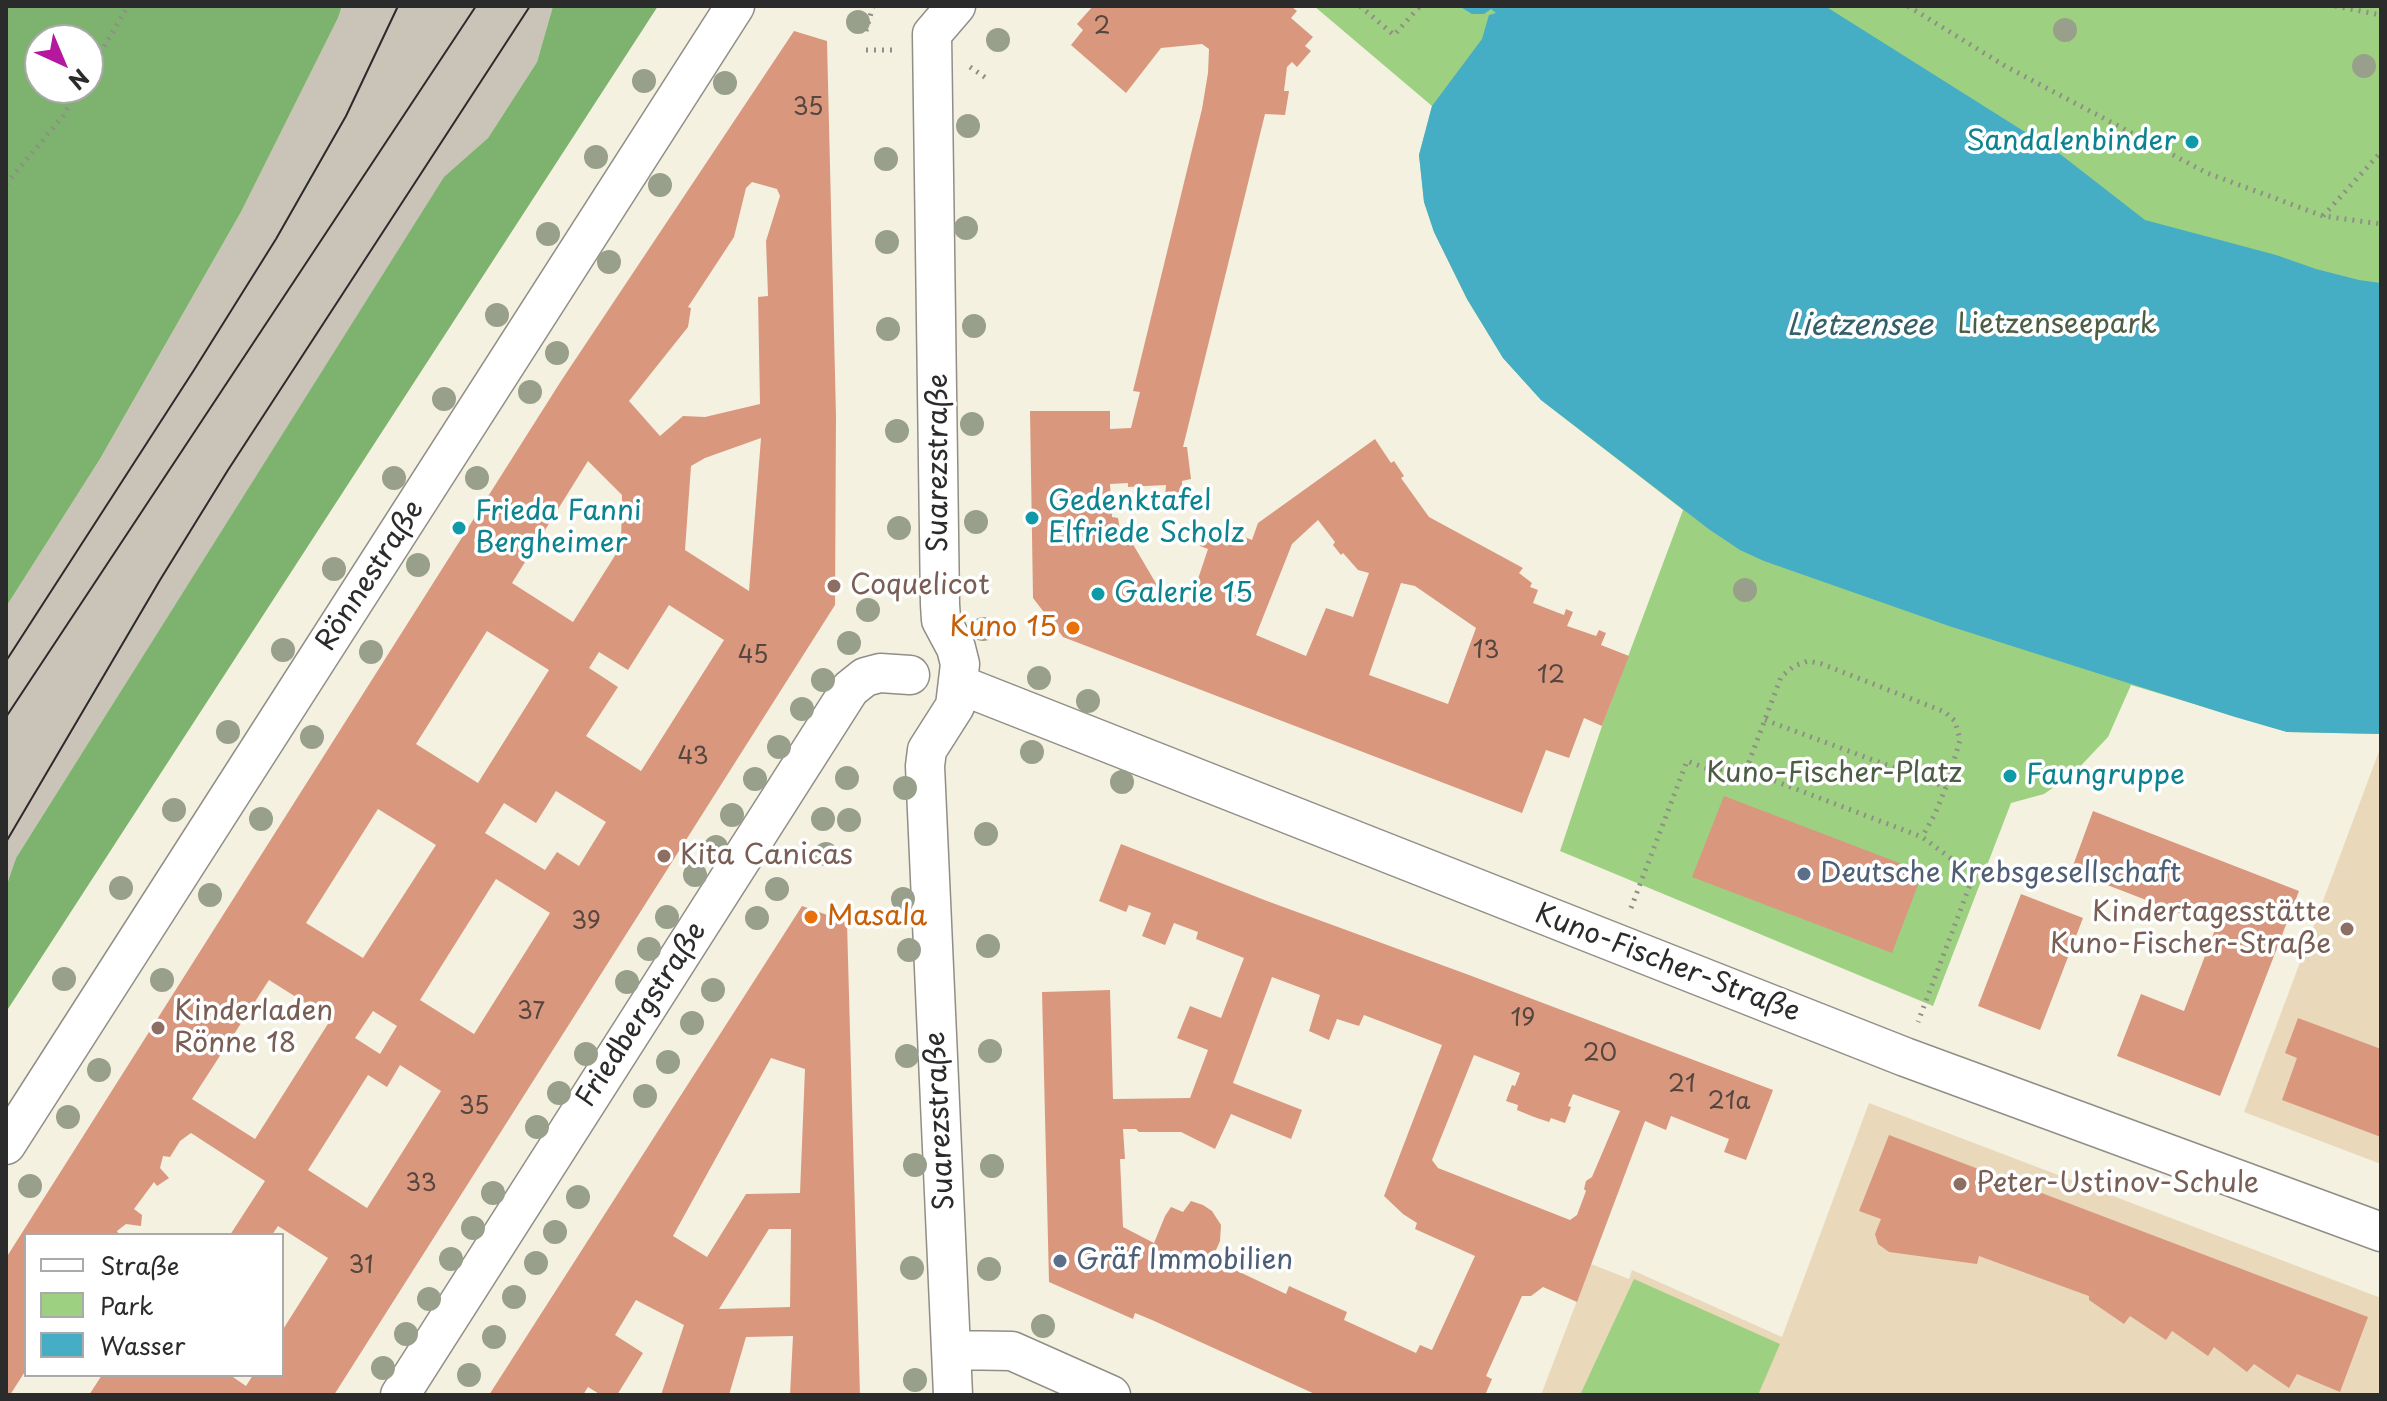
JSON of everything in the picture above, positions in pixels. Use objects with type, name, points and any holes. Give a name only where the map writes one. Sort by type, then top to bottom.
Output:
[{"type":"street","name":"Rönnestraße","points":[[6,1145],[735,6]]},
{"type":"street","name":"Suarezstraße","points":[[953,1395],[925,766],[927,750],[955,706],[960,664],[956,648],[941,620],[940,604],[932,34],[956,6]]},
{"type":"street","name":"Friedbergstraße","points":[[400,1395],[850,689],[865,677],[880,673],[910,675]]},
{"type":"street","name":"Kuno-Fischer-Straße","points":[[958,684],[1905,1057],[2381,1232]]},
{"type":"street","points":[[951,1350],[1012,1351],[1111,1395]]},
{"type":"path","points":[[104,47],[128,6]]},
{"type":"path","points":[[866,31],[873,6]]},
{"type":"path","points":[[1360,6],[1394,35],[1420,6]]},
{"type":"path","points":[[1908,6],[2005,66],[2207,173],[2323,216],[2381,224]]},
{"type":"path","points":[[2335,6],[2381,15]]},
{"type":"path","points":[[6,184],[70,104]]},
{"type":"path","points":[[2323,216],[2381,152]]},
{"type":"path","points":[[1746,770],[1781,677],[1794,666],[1808,661],[1822,664],[1945,712],[1955,721],[1960,740],[1946,787],[1922,837]]},
{"type":"path","points":[[1765,720],[1946,787]]},
{"type":"path","points":[[1617,945],[1687,761],[1708,769],[1746,770],[1922,837],[1953,860],[1976,869],[1905,1057]]},
{"type":"shaded area","points":[[342,6],[553,6],[537,62],[488,138],[444,178],[16,858],[6,887],[6,607],[100,459],[241,212]]},
{"type":"shaded area","name":"Kindertagesstätte Kuno-Fischer-Straße","points":[[2381,746],[2381,1164],[2244,1112]]},
{"type":"shaded area","name":"Peter-Ustinov-Schule","points":[[1869,1103],[2381,1298],[2381,1395],[1541,1395],[1591,1264],[1629,1279],[1632,1270],[1782,1337]]},
{"type":"green space","points":[[6,6],[342,6],[241,212],[100,459],[6,607]]},
{"type":"green space","points":[[553,6],[658,6],[6,1012],[6,887],[16,858],[444,177],[488,138],[537,62]]},
{"type":"green space","name":"Lietzensee","points":[[1314,6],[2381,6],[2381,734],[2287,732],[2131,685],[2108,737],[2073,774],[2044,794],[2011,803],[1933,1006],[1560,851],[1602,726],[1683,510],[1541,400],[1503,358],[1467,299],[1434,232],[1424,202],[1419,155],[1432,106]]},
{"type":"green space","points":[[1634,1279],[1780,1344],[1758,1395],[1580,1395]]},
{"type":"water","name":"Lietzensee","points":[[1459,6],[1825,6],[2060,154],[2145,220],[2276,255],[2316,269],[2381,283],[2381,734],[2287,732],[1949,626],[1764,561],[1740,550],[1710,530],[1541,400],[1503,358],[1467,299],[1434,232],[1424,202],[1419,155],[1432,106],[1482,39],[1489,15],[1496,13],[1491,9],[1484,14],[1472,14]]},
{"type":"building","points":[[1093,6],[1291,6],[1297,11],[1291,18],[1313,37],[1305,46],[1311,51],[1297,67],[1292,62],[1287,67],[1284,91],[1289,91],[1285,115],[1265,114],[1183,447],[1187,447],[1191,479],[1182,481],[1182,496],[1165,497],[1166,485],[1128,487],[1128,483],[1110,484],[1112,517],[1118,518],[1120,530],[1124,529],[1161,592],[1190,603],[1208,549],[1200,546],[1205,530],[1223,536],[1225,529],[1252,540],[1258,523],[1375,439],[1391,463],[1394,461],[1404,476],[1401,478],[1429,517],[1523,568],[1519,573],[1532,583],[1530,587],[1538,590],[1533,603],[1564,615],[1566,609],[1573,612],[1567,626],[1596,636],[1599,630],[1606,633],[1601,645],[1629,656],[1602,726],[1584,718],[1569,758],[1546,750],[1522,813],[1063,637],[1033,598],[1030,411],[1110,411],[1110,429],[1131,428],[1140,392],[1133,391],[1202,109],[1208,73],[1209,49],[1202,44],[1161,48],[1126,93],[1071,45],[1083,30],[1077,24]],"holes":[[[1318,520],[1341,555],[1343,553],[1358,570],[1369,573],[1353,617],[1326,608],[1306,656],[1256,635],[1292,544]],[[1401,583],[1415,586],[1476,628],[1448,704],[1369,675]]]},
{"type":"building","points":[[794,31],[827,41],[836,416],[835,605],[334,1395],[89,1395],[101,1377],[233,1377],[246,1386],[252,1377],[284,1377],[284,1328],[328,1258],[278,1226],[273,1233],[231,1233],[265,1181],[191,1133],[180,1141],[170,1157],[163,1156],[160,1168],[169,1178],[157,1186],[154,1182],[134,1209],[142,1215],[141,1226],[126,1224],[118,1233],[24,1233],[24,1373],[10,1395],[6,1395],[6,1258],[561,381]],"holes":[[[752,182],[777,189],[780,196],[766,241],[768,296],[758,297],[760,404],[705,417],[683,416],[660,436],[629,401],[688,327],[691,308],[688,307],[734,237],[746,188]],[[761,438],[749,591],[685,550],[691,466]],[[588,461],[622,495],[621,546],[573,622],[512,583]],[[669,605],[724,640],[641,771],[586,736],[618,687],[589,668],[599,652],[628,670]],[[487,631],[549,670],[478,783],[416,744]],[[556,791],[606,822],[579,866],[557,852],[545,870],[485,833],[504,803],[536,823]],[[378,809],[436,845],[363,958],[306,923]],[[496,879],[550,913],[474,1034],[420,1000]],[[269,980],[331,1019],[255,1139],[192,1099]],[[373,1011],[397,1026],[380,1054],[355,1038]],[[400,1065],[441,1091],[367,1208],[308,1170],[368,1075],[387,1087]]]},
{"type":"building","points":[[1724,796],[1923,872],[1892,953],[1692,877]]},
{"type":"building","points":[[2093,811],[2299,891],[2220,1096],[2117,1056],[2141,994],[2184,1011],[2216,927],[2071,871]]},
{"type":"building","points":[[1121,844],[1773,1090],[1746,1160],[1724,1152],[1729,1139],[1671,1116],[1666,1130],[1645,1121],[1577,1302],[1543,1287],[1531,1296],[1522,1296],[1486,1376],[1492,1379],[1486,1393],[1491,1395],[1317,1395],[1152,1320],[1135,1313],[1133,1319],[1049,1282],[1042,992],[1110,990],[1113,1099],[1190,1098],[1208,1050],[1177,1038],[1190,1006],[1221,1018],[1244,958],[1196,939],[1198,932],[1174,923],[1165,945],[1142,936],[1151,913],[1129,905],[1126,912],[1099,901]],"holes":[[[1272,977],[1320,995],[1309,1031],[1329,1040],[1337,1019],[1359,1026],[1364,1015],[1442,1045],[1384,1196],[1417,1223],[1415,1229],[1475,1256],[1432,1350],[1420,1345],[1416,1353],[1344,1320],[1347,1312],[1289,1286],[1286,1294],[1212,1259],[1220,1241],[1221,1225],[1212,1211],[1203,1205],[1191,1201],[1183,1212],[1171,1207],[1154,1243],[1123,1227],[1120,1159],[1125,1159],[1123,1129],[1181,1132],[1215,1149],[1231,1114],[1291,1139],[1302,1110],[1233,1083]],[[1474,1055],[1520,1073],[1506,1101],[1518,1105],[1517,1110],[1534,1117],[1565,1123],[1573,1094],[1620,1111],[1592,1177],[1586,1181],[1586,1191],[1577,1215],[1570,1220],[1438,1168],[1432,1160]]]},
{"type":"building","points":[[2021,894],[2083,918],[2040,1030],[1978,1006]]},
{"type":"building","points":[[802,906],[847,922],[860,1395],[790,1395],[793,1336],[746,1337],[729,1395],[661,1395],[684,1325],[636,1300],[615,1335],[643,1353],[617,1395],[601,1395],[588,1387],[583,1395],[489,1395]],"holes":[[[771,1058],[805,1069],[800,1193],[746,1194],[707,1257],[673,1236]],[[769,1229],[791,1229],[790,1307],[719,1309]]]},
{"type":"building","points":[[2298,1018],[2381,1049],[2381,1137],[2282,1100],[2297,1058],[2285,1053]]},
{"type":"building","name":"Peter-Ustinov-Schule","points":[[1889,1135],[2368,1317],[2340,1392],[2297,1374],[2289,1388],[2254,1364],[2247,1372],[2214,1347],[2208,1356],[2172,1331],[2166,1340],[2130,1316],[2124,1324],[2089,1300],[2089,1296],[1979,1256],[1977,1264],[1889,1252],[1878,1244],[1875,1234],[1881,1219],[1859,1211]]},
{"type":"tram line","points":[[6,661],[276,239],[346,116],[398,6]]},
{"type":"tram line","points":[[6,717],[476,6]]},
{"type":"tram line","points":[[6,842],[228,470],[530,6]]},
{"type":"place","name":"Sandalenbinder","points":[[2192,142]]},
{"type":"place","name":"Gedenktafel Elfriede Scholz","points":[[1032,518]]},
{"type":"place","name":"Frieda Fanni Bergheimer","points":[[459,528]]},
{"type":"place","name":"Coquelicot","points":[[834,586]]},
{"type":"place","name":"Galerie 15","points":[[1098,594]]},
{"type":"place","name":"Kuno 15","points":[[1073,628]]},
{"type":"place","name":"Faungruppe","points":[[2010,776]]},
{"type":"place","name":"Kita Canicas","points":[[664,856]]},
{"type":"place","name":"Deutsche Krebsgesellschaft","points":[[1804,874]]},
{"type":"place","name":"Masala","points":[[811,917]]},
{"type":"place","name":"Kindertagesstätte Kuno-Fischer-Straße","points":[[2347,929]]},
{"type":"place","name":"Kinderladen Rönne 18","points":[[158,1028]]},
{"type":"place","name":"Peter-Ustinov-Schule","points":[[1960,1184]]},
{"type":"place","name":"Gräf Immobilien","points":[[1060,1261]]},
{"type":"park label","name":"Lietzenseepark","points":[[2057,325]]},
{"type":"park label","name":"Kuno-Fischer-Platz","points":[[1834,774]]}]
